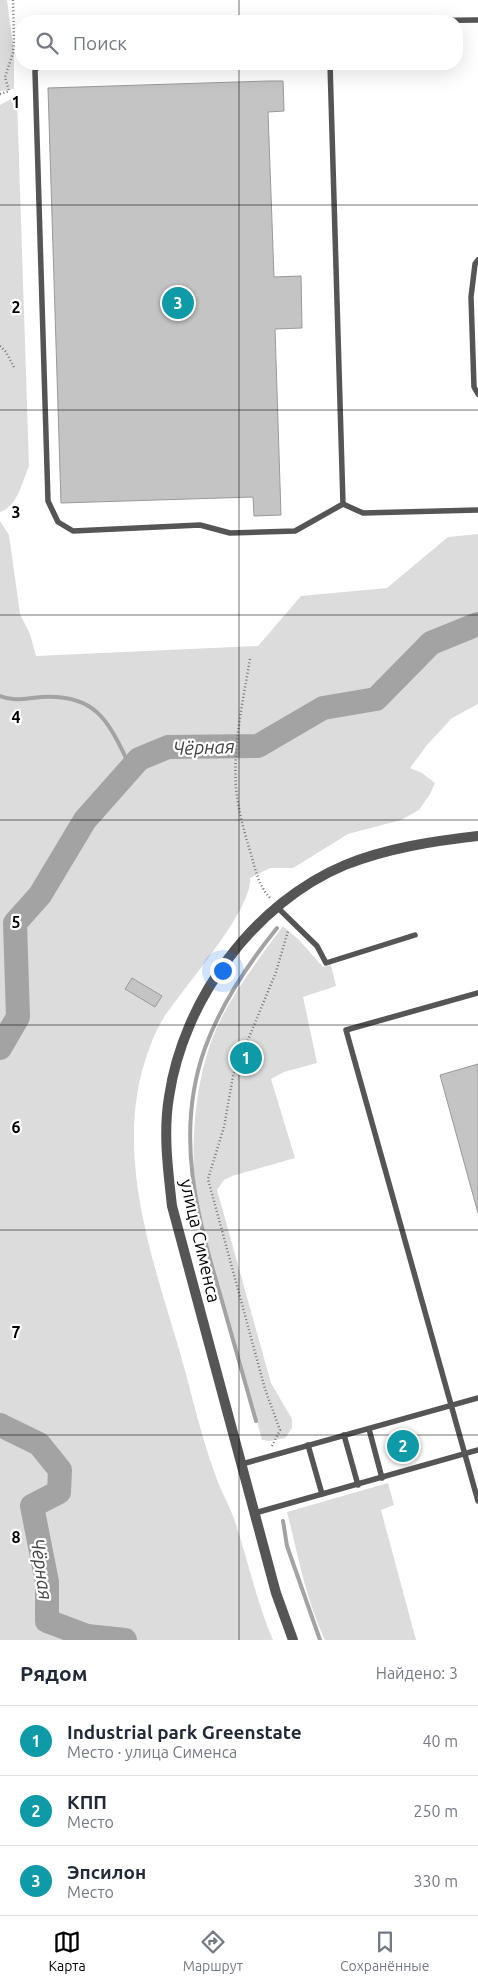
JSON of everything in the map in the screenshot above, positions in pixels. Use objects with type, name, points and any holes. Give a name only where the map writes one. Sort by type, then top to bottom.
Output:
[{"type":"street","name":"улица Сименса","points":[[293,1640],[276,1593],[172,1206],[166,1153],[169,1097],[182,1042],[207,992],[234,951],[256,924],[298,891],[345,865],[394,850],[478,836]]},
{"type":"lane","points":[[463,20],[478,20]]},
{"type":"lane","points":[[36,70],[48,501],[58,522],[74,531],[200,525],[230,533],[295,531],[343,504]]},
{"type":"lane","points":[[330,70],[343,504]]},
{"type":"lane","points":[[478,260],[475,264],[471,297],[474,387],[478,394]]},
{"type":"lane","points":[[343,504],[363,513],[478,510]]},
{"type":"lane","points":[[277,907],[317,946],[326,963],[415,935]]},
{"type":"lane","points":[[478,993],[346,1030],[478,1501]]},
{"type":"lane","points":[[242,1464],[478,1398]]},
{"type":"lane","points":[[369,1429],[382,1478]]},
{"type":"lane","points":[[344,1436],[358,1485]]},
{"type":"lane","points":[[308,1446],[322,1494]]},
{"type":"lane","points":[[255,1513],[478,1450]]},
{"type":"path","points":[[0,94],[9,92],[5,77],[13,53],[12,0]]},
{"type":"path","points":[[0,346],[6,352],[15,369]]},
{"type":"path","points":[[250,659],[238,732],[236,789],[261,887],[266,894]]},
{"type":"path","points":[[271,1449],[280,1430],[265,1389],[208,1179],[224,1127],[233,1076],[276,972],[291,920]]},
{"type":"shaded area","points":[[0,0],[7,0],[14,53],[14,89],[0,91]]},
{"type":"shaded area","points":[[13,98],[17,98],[29,466],[15,499],[11,505],[0,512],[0,105]]},
{"type":"shaded area","points":[[0,521],[9,535],[20,614],[30,634],[36,656],[258,646],[301,596],[387,588],[448,537],[478,534],[478,704],[452,718],[427,745],[410,768],[422,773],[435,783],[430,794],[419,810],[401,820],[348,834],[293,868],[270,868],[250,878],[248,892],[229,929],[159,1026],[148,1052],[138,1090],[134,1128],[135,1167],[140,1206],[149,1244],[205,1445],[217,1480],[234,1519],[273,1640],[0,1640]]},
{"type":"shaded area","points":[[283,926],[300,941],[323,967],[331,965],[336,986],[303,997],[317,1063],[284,1072],[271,1079],[295,1158],[232,1176],[224,1180],[217,1190],[271,1383],[292,1419],[292,1428],[285,1438],[270,1441],[262,1440],[205,1235],[195,1187],[194,1132],[201,1077],[217,1026],[253,967]]},
{"type":"shaded area","points":[[388,1483],[394,1505],[381,1510],[416,1640],[325,1640],[308,1593],[287,1512]]},
{"type":"building","points":[[283,81],[284,111],[268,112],[274,277],[301,276],[302,328],[275,329],[281,515],[254,516],[253,497],[61,503],[48,88]]},
{"type":"building","points":[[132,978],[162,996],[155,1007],[125,989]]},
{"type":"building","points":[[478,1064],[478,1213],[440,1075]]},
{"type":"building","points":[[415,1436],[418,1449],[392,1456],[388,1443]]},
{"type":"waterway","name":"Чёрная","points":[[0,1048],[18,1017],[15,923],[40,895],[85,820],[139,759],[168,747],[258,746],[323,708],[376,699],[431,643],[478,624]]},
{"type":"waterway","points":[[0,696],[16,699],[61,697],[77,701],[89,707],[100,715],[108,725],[131,768]]},
{"type":"waterway","points":[[256,1421],[197,1207],[190,1144],[191,1112],[196,1080],[211,1032],[227,1000],[246,970],[277,928]]},
{"type":"waterway","name":"Чёрная","points":[[0,1425],[39,1444],[60,1470],[59,1492],[32,1506],[47,1582],[47,1621],[87,1636],[125,1640]]},
{"type":"waterway","points":[[283,1521],[287,1546],[320,1640]]},
{"type":"place","name":"Эпсилон","points":[[178,303]]},
{"type":"place","name":"Industrial park Greenstate","points":[[246,1058]]},
{"type":"place","name":"КПП","points":[[403,1446]]}]
